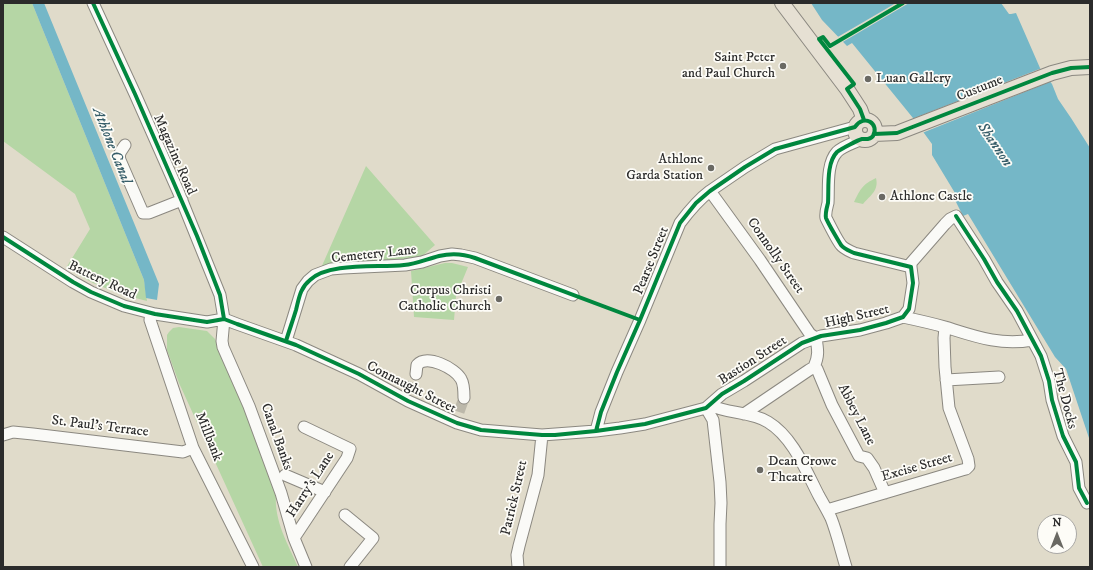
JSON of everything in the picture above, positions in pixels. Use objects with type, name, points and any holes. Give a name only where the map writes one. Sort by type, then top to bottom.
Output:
[{"type":"main road","points":[[782,3],[847,89],[860,109],[864,130]]},
{"type":"main road","name":"Custume","points":[[864,130],[897,133],[1058,71],[1071,68],[1090,67]]},
{"type":"street","name":"Magazine Road","points":[[93,3],[182,200],[220,295],[224,319]]},
{"type":"street","points":[[864,130],[838,152],[831,164],[826,216],[842,246],[854,253],[910,267],[913,283],[909,309],[903,317],[924,321],[987,340],[1011,342],[1032,340]]},
{"type":"street","name":"Pearse Street","points":[[596,431],[603,405],[680,223],[696,203],[710,191],[770,151],[790,144],[864,130]]},
{"type":"street","points":[[125,145],[120,153],[120,160],[143,213],[149,213],[182,200]]},
{"type":"street","name":"Connolly Street","points":[[710,191],[764,266],[810,334],[816,338]]},
{"type":"street","name":"The Docks","points":[[910,267],[911,263],[937,233],[950,219],[956,216],[1017,311],[1041,356],[1063,436],[1076,462],[1079,488],[1087,504]]},
{"type":"street","name":"Battery Road","points":[[3,237],[54,271],[85,289],[124,306],[153,314],[207,322],[224,319]]},
{"type":"street","name":"Cemetery Lane","points":[[286,342],[297,303],[304,286],[315,275],[338,268],[405,265],[422,262],[440,256],[461,255],[475,258],[573,295]]},
{"type":"street","name":"Millbank","points":[[153,314],[150,320],[193,448],[253,567]]},
{"type":"street","name":"High Street","points":[[816,338],[860,330],[903,317]]},
{"type":"street","name":"Connaught Street","points":[[224,319],[296,345],[409,397],[454,422],[481,430],[542,435],[596,431],[645,424],[708,406]]},
{"type":"street","name":"Canal Banks","points":[[224,319],[222,341],[223,347],[249,406],[281,493],[294,538],[306,567]]},
{"type":"street","name":"Excise Street","points":[[827,510],[962,470],[969,466],[968,459],[949,408],[946,380],[944,338],[945,327]]},
{"type":"street","points":[[744,414],[814,368],[818,358],[816,338]]},
{"type":"street","name":"Bastion Street","points":[[708,406],[720,396],[802,343],[816,338]]},
{"type":"street","points":[[416,374],[417,364],[422,360],[428,360],[445,366],[458,375],[462,380],[464,398]]},
{"type":"street","name":"Abbey Lane","points":[[814,368],[817,369],[832,405],[859,456],[867,458],[874,468],[885,493]]},
{"type":"street","points":[[946,380],[998,377]]},
{"type":"street","points":[[708,406],[744,414],[767,422],[785,436],[802,462],[831,518],[846,567]]},
{"type":"street","points":[[708,406],[713,420],[720,482],[720,567]]},
{"type":"street","points":[[454,422],[459,412]]},
{"type":"street","name":"Harry's Lane","points":[[294,538],[347,458],[350,448],[304,427]]},
{"type":"street","name":"St. Paul's Terrace","points":[[3,435],[13,432],[183,452],[193,448]]},
{"type":"street","name":"Patrick Street","points":[[518,567],[519,546],[538,475],[542,435]]},
{"type":"street","name":"Canal Banks","points":[[285,475],[325,492]]},
{"type":"street","points":[[345,515],[373,538],[350,567]]},
{"type":"green space","points":[[3,3],[32,3],[144,280],[147,301],[120,294],[93,283],[66,268],[90,229],[75,194],[3,141]]},
{"type":"green space","points":[[366,166],[435,245],[420,258],[321,268]]},
{"type":"green space","points":[[876,178],[877,182],[874,192],[869,198],[863,204],[854,202],[862,187]]},
{"type":"green space","points":[[445,263],[468,267],[456,296],[454,320],[414,317],[411,271]]},
{"type":"green space","points":[[179,327],[207,331],[215,339],[238,391],[276,495],[279,523],[298,567],[263,567],[179,383],[167,350],[167,335],[173,328]]},
{"type":"water","points":[[32,3],[44,3],[159,284],[157,300],[146,298],[144,280]]},
{"type":"water","name":"Shannon","points":[[811,3],[1001,3],[1009,14],[1016,13],[1040,68],[1052,84],[1058,99],[1090,148],[1090,441],[1066,369],[1055,357],[968,214],[963,216],[955,200],[958,198],[932,155],[932,144],[913,118],[852,43],[847,46],[822,20]]},
{"type":"pier","points":[[896,3],[909,3],[841,43],[836,38]]},
{"type":"pier","points":[[1042,68],[1052,81],[922,133],[912,119]]},
{"type":"tunnel","points":[[410,393],[416,374]]},
{"type":"tunnel","points":[[459,412],[464,398]]},
{"type":"cycle path","points":[[93,3],[135,94],[197,236],[220,295],[224,319]]},
{"type":"cycle path","points":[[864,120],[860,109],[847,89],[854,84],[819,39],[823,37],[830,46],[903,3]]},
{"type":"cycle path","points":[[874,134],[897,133],[1052,73],[1071,68],[1090,67]]},
{"type":"cycle path","points":[[224,319],[296,345],[359,374],[408,401],[457,423],[481,430],[542,435],[596,431],[645,424],[706,408],[722,394],[802,343],[821,336],[860,330],[886,323],[903,317],[909,309],[913,283],[911,267],[854,253],[845,249],[841,245],[826,218],[828,183],[833,157],[837,152],[853,143],[862,139],[871,138],[875,132],[873,124],[863,121],[855,127],[775,149],[745,167],[710,191],[696,203],[680,223],[617,372],[601,412],[596,431]]},
{"type":"cycle path","points":[[956,216],[1017,311],[1041,356],[1063,436],[1076,462],[1079,488],[1087,503]]},
{"type":"cycle path","points":[[3,237],[73,282],[91,292],[124,306],[155,314],[207,322],[224,319]]},
{"type":"cycle path","points":[[286,341],[302,290],[307,283],[318,274],[341,268],[393,266],[417,263],[448,254],[475,258],[640,320]]},
{"type":"place","name":"Saint Peter and Paul Church","points":[[783,66]]},
{"type":"place","name":"Luan Gallery","points":[[868,79]]},
{"type":"place","name":"Athlone Garda Station","points":[[711,168]]},
{"type":"place","name":"Athlone Castle","points":[[882,197]]},
{"type":"place","name":"Corpus Christi Catholic Church","points":[[499,299]]},
{"type":"place","name":"Dean Crowe Theatre","points":[[760,470]]},
{"type":"water label","name":"Athlone Canal","points":[[111,146]]}]
